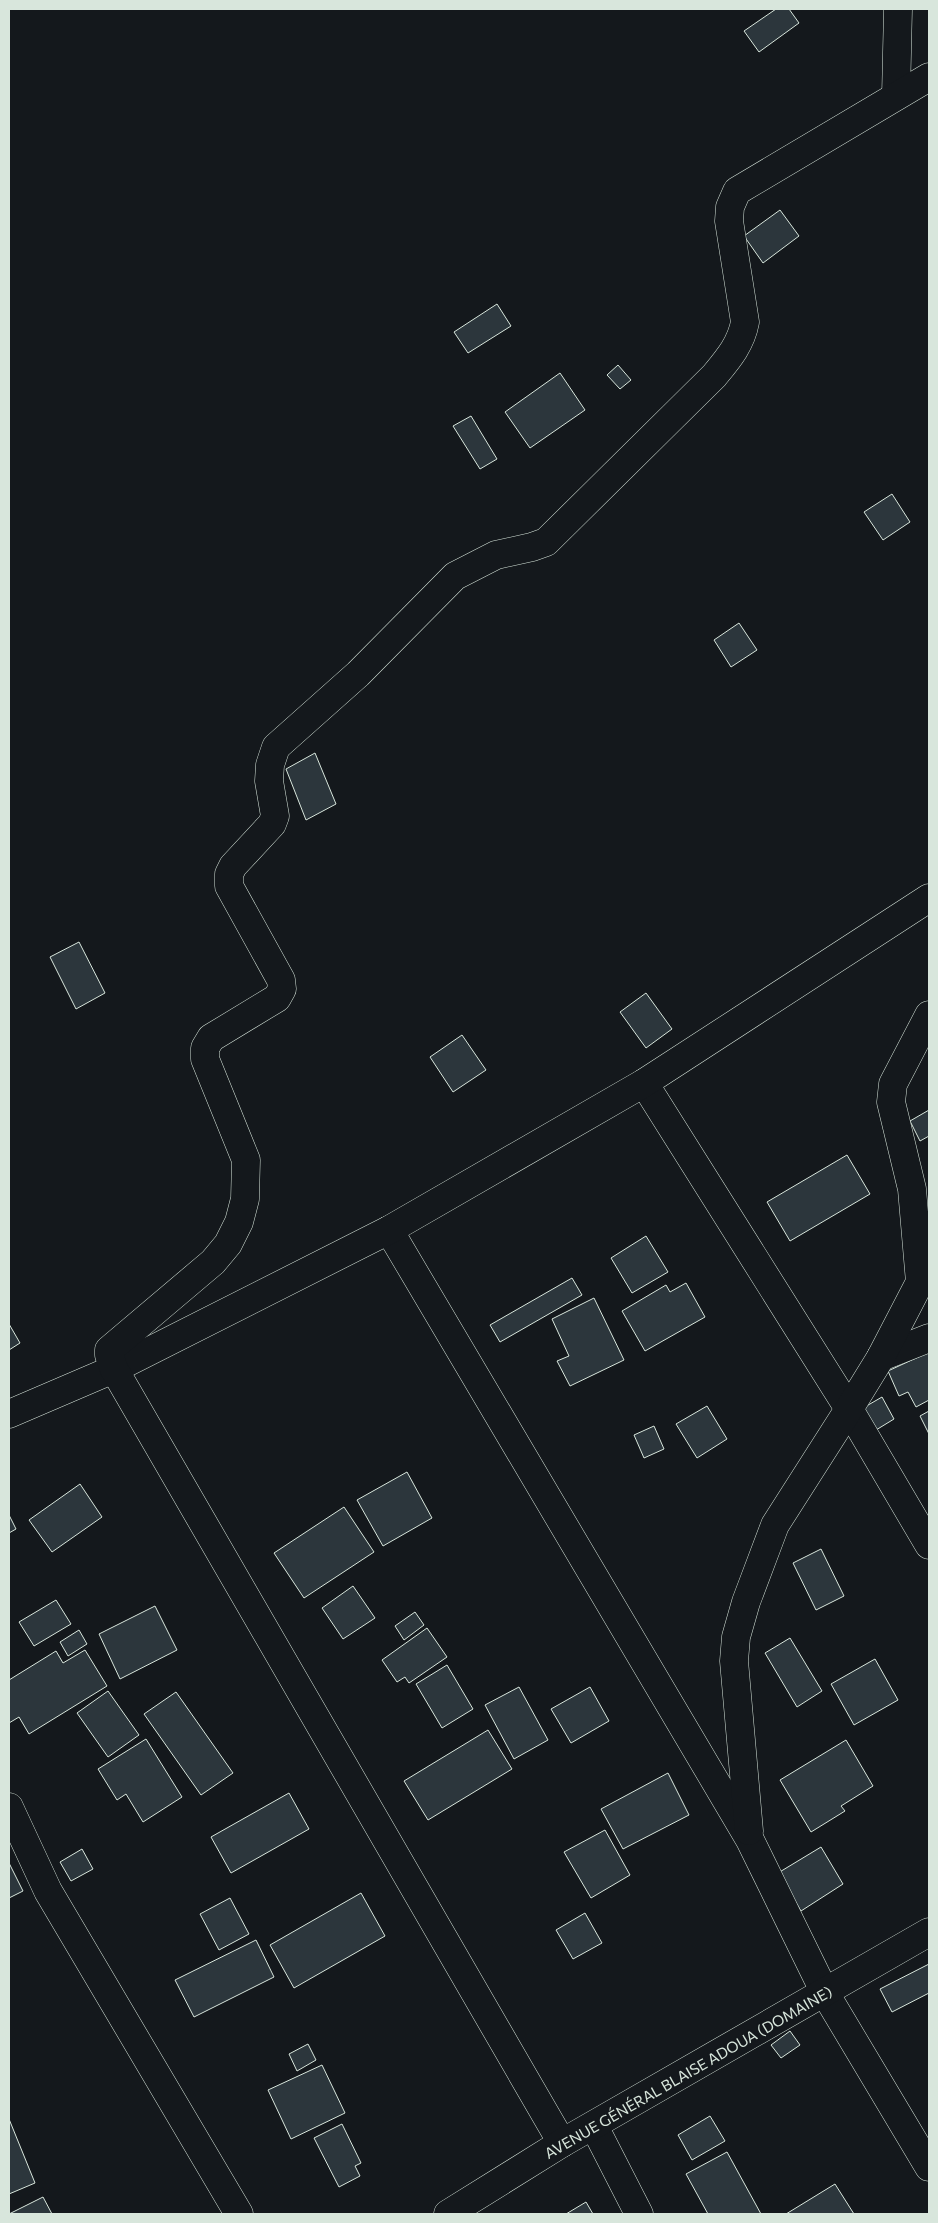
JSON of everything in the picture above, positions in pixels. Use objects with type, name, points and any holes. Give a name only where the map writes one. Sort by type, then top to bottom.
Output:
[{"type":"street","points":[[896,96],[898,9]]},
{"type":"street","points":[[562,2143],[114,1369],[109,1355],[112,1345],[213,1262],[228,1244],[239,1222],[245,1199],[246,1160],[206,1059],[205,1048],[211,1038],[277,998],[282,989],[281,980],[229,886],[229,874],[233,866],[272,824],[275,816],[269,781],[270,765],[276,746],[358,674],[456,576],[496,555],[532,548],[546,542],[714,376],[736,348],[742,336],[745,322],[729,222],[730,207],[738,191],[929,77]]},
{"type":"street","points":[[9,1414],[114,1369],[389,1230],[644,1082],[929,898]]},
{"type":"street","points":[[750,1840],[734,1661],[736,1637],[746,1602],[775,1525],[881,1357],[920,1282],[912,1189],[891,1102],[893,1084],[929,1015]]},
{"type":"street","points":[[644,1082],[849,1409],[929,1545]]},
{"type":"street","points":[[389,1230],[750,1840],[825,1993],[929,2168]]},
{"type":"street","points":[[881,1357],[929,1338]]},
{"type":"street","points":[[9,1807],[48,1891],[240,2214]]},
{"type":"street","name":"AVENUE GÉNÉRAL BLAISE ADOUA (DOMAINE)","points":[[448,2214],[562,2143],[929,1932]]},
{"type":"street","points":[[594,2126],[639,2214]]},
{"type":"building","points":[[776,9],[789,9],[799,23],[759,52],[744,31]]},
{"type":"building","points":[[780,210],[799,236],[763,263],[744,236]]},
{"type":"building","points":[[497,304],[511,326],[468,353],[454,332]]},
{"type":"building","points":[[618,365],[631,380],[620,389],[607,375]]},
{"type":"building","points":[[560,373],[585,410],[530,448],[505,412]]},
{"type":"building","points":[[471,416],[497,459],[480,469],[453,426]]},
{"type":"building","points":[[892,494],[910,522],[883,540],[864,512]]},
{"type":"building","points":[[739,623],[757,650],[731,667],[714,640]]},
{"type":"building","points":[[315,753],[336,804],[306,820],[286,769]]},
{"type":"building","points":[[79,942],[105,993],[76,1009],[50,957]]},
{"type":"building","points":[[646,993],[672,1029],[646,1048],[620,1012]]},
{"type":"building","points":[[462,1035],[486,1070],[453,1092],[430,1057]]},
{"type":"building","points":[[929,1110],[929,1136],[920,1141],[910,1121]]},
{"type":"building","points":[[847,1155],[870,1194],[790,1241],[767,1202]]},
{"type":"building","points":[[646,1236],[668,1272],[632,1293],[611,1258]]},
{"type":"building","points":[[572,1278],[582,1295],[500,1342],[490,1325]]},
{"type":"building","points":[[686,1283],[705,1317],[645,1351],[622,1311],[666,1285],[670,1292]]},
{"type":"building","points":[[594,1298],[624,1360],[570,1386],[557,1361],[569,1356],[552,1319]]},
{"type":"building","points":[[9,1324],[20,1343],[9,1350]]},
{"type":"building","points":[[929,1352],[929,1400],[916,1407],[908,1392],[899,1396],[888,1371]]},
{"type":"building","points":[[882,1397],[894,1419],[876,1430],[863,1408]]},
{"type":"building","points":[[707,1406],[727,1439],[697,1458],[676,1424]]},
{"type":"building","points":[[929,1411],[929,1434],[920,1416]]},
{"type":"building","points":[[654,1426],[664,1449],[644,1458],[634,1435]]},
{"type":"building","points":[[407,1472],[432,1518],[383,1546],[357,1500]]},
{"type":"building","points":[[80,1484],[102,1517],[52,1552],[29,1520]]},
{"type":"building","points":[[344,1507],[374,1552],[304,1598],[274,1553]]},
{"type":"building","points":[[9,1515],[16,1529],[9,1533]]},
{"type":"building","points":[[821,1549],[844,1596],[816,1610],[793,1563]]},
{"type":"building","points":[[353,1586],[375,1618],[343,1639],[322,1608]]},
{"type":"building","points":[[56,1600],[71,1624],[34,1646],[19,1622]]},
{"type":"building","points":[[155,1606],[177,1650],[120,1679],[99,1634]]},
{"type":"building","points":[[415,1612],[424,1625],[404,1640],[395,1626]]},
{"type":"building","points":[[427,1628],[447,1657],[409,1683],[405,1677],[397,1682],[382,1660]]},
{"type":"building","points":[[79,1630],[87,1644],[68,1656],[60,1642]]},
{"type":"building","points":[[790,1638],[822,1691],[797,1707],[765,1653]]},
{"type":"building","points":[[85,1650],[107,1686],[29,1734],[19,1717],[9,1723],[9,1680],[56,1651],[63,1663]]},
{"type":"building","points":[[875,1659],[898,1700],[854,1725],[831,1684]]},
{"type":"building","points":[[447,1665],[473,1709],[442,1728],[416,1684]]},
{"type":"building","points":[[519,1687],[548,1740],[514,1759],[485,1705]]},
{"type":"building","points":[[590,1687],[609,1721],[571,1743],[551,1709]]},
{"type":"building","points":[[108,1691],[139,1735],[108,1757],[77,1713]]},
{"type":"building","points":[[176,1692],[233,1773],[201,1795],[144,1714]]},
{"type":"building","points":[[488,1730],[512,1769],[428,1820],[404,1781]]},
{"type":"building","points":[[146,1739],[182,1797],[143,1822],[126,1794],[117,1800],[98,1769]]},
{"type":"building","points":[[846,1740],[873,1786],[841,1806],[845,1811],[811,1832],[780,1780]]},
{"type":"building","points":[[668,1773],[689,1815],[623,1849],[601,1809]]},
{"type":"building","points":[[289,1793],[309,1829],[231,1873],[211,1837]]},
{"type":"building","points":[[605,1830],[630,1875],[591,1898],[564,1852]]},
{"type":"building","points":[[821,1847],[843,1884],[801,1911],[778,1873]]},
{"type":"building","points":[[82,1849],[93,1869],[71,1881],[60,1862]]},
{"type":"building","points":[[9,1863],[23,1891],[9,1898]]},
{"type":"building","points":[[361,1893],[385,1936],[294,1988],[270,1945]]},
{"type":"building","points":[[230,1898],[249,1934],[219,1950],[200,1914]]},
{"type":"building","points":[[585,1913],[602,1943],[573,1959],[556,1930]]},
{"type":"building","points":[[256,1940],[274,1977],[194,2017],[175,1980]]},
{"type":"building","points":[[929,1964],[929,1993],[892,2012],[880,1989]]},
{"type":"building","points":[[790,2031],[800,2045],[781,2058],[771,2045]]},
{"type":"building","points":[[308,2044],[316,2060],[297,2071],[289,2054]]},
{"type":"building","points":[[322,2065],[345,2113],[291,2139],[268,2090]]},
{"type":"building","points":[[710,2116],[725,2141],[692,2160],[678,2135]]},
{"type":"building","points":[[9,2119],[35,2183],[9,2194]]},
{"type":"building","points":[[342,2124],[361,2163],[355,2166],[360,2176],[339,2187],[314,2138]]},
{"type":"building","points":[[727,2152],[761,2214],[708,2214],[686,2174]]},
{"type":"building","points":[[835,2184],[854,2214],[786,2214]]},
{"type":"building","points":[[43,2197],[52,2214],[9,2214]]},
{"type":"building","points":[[586,2202],[593,2214],[566,2214]]}]
